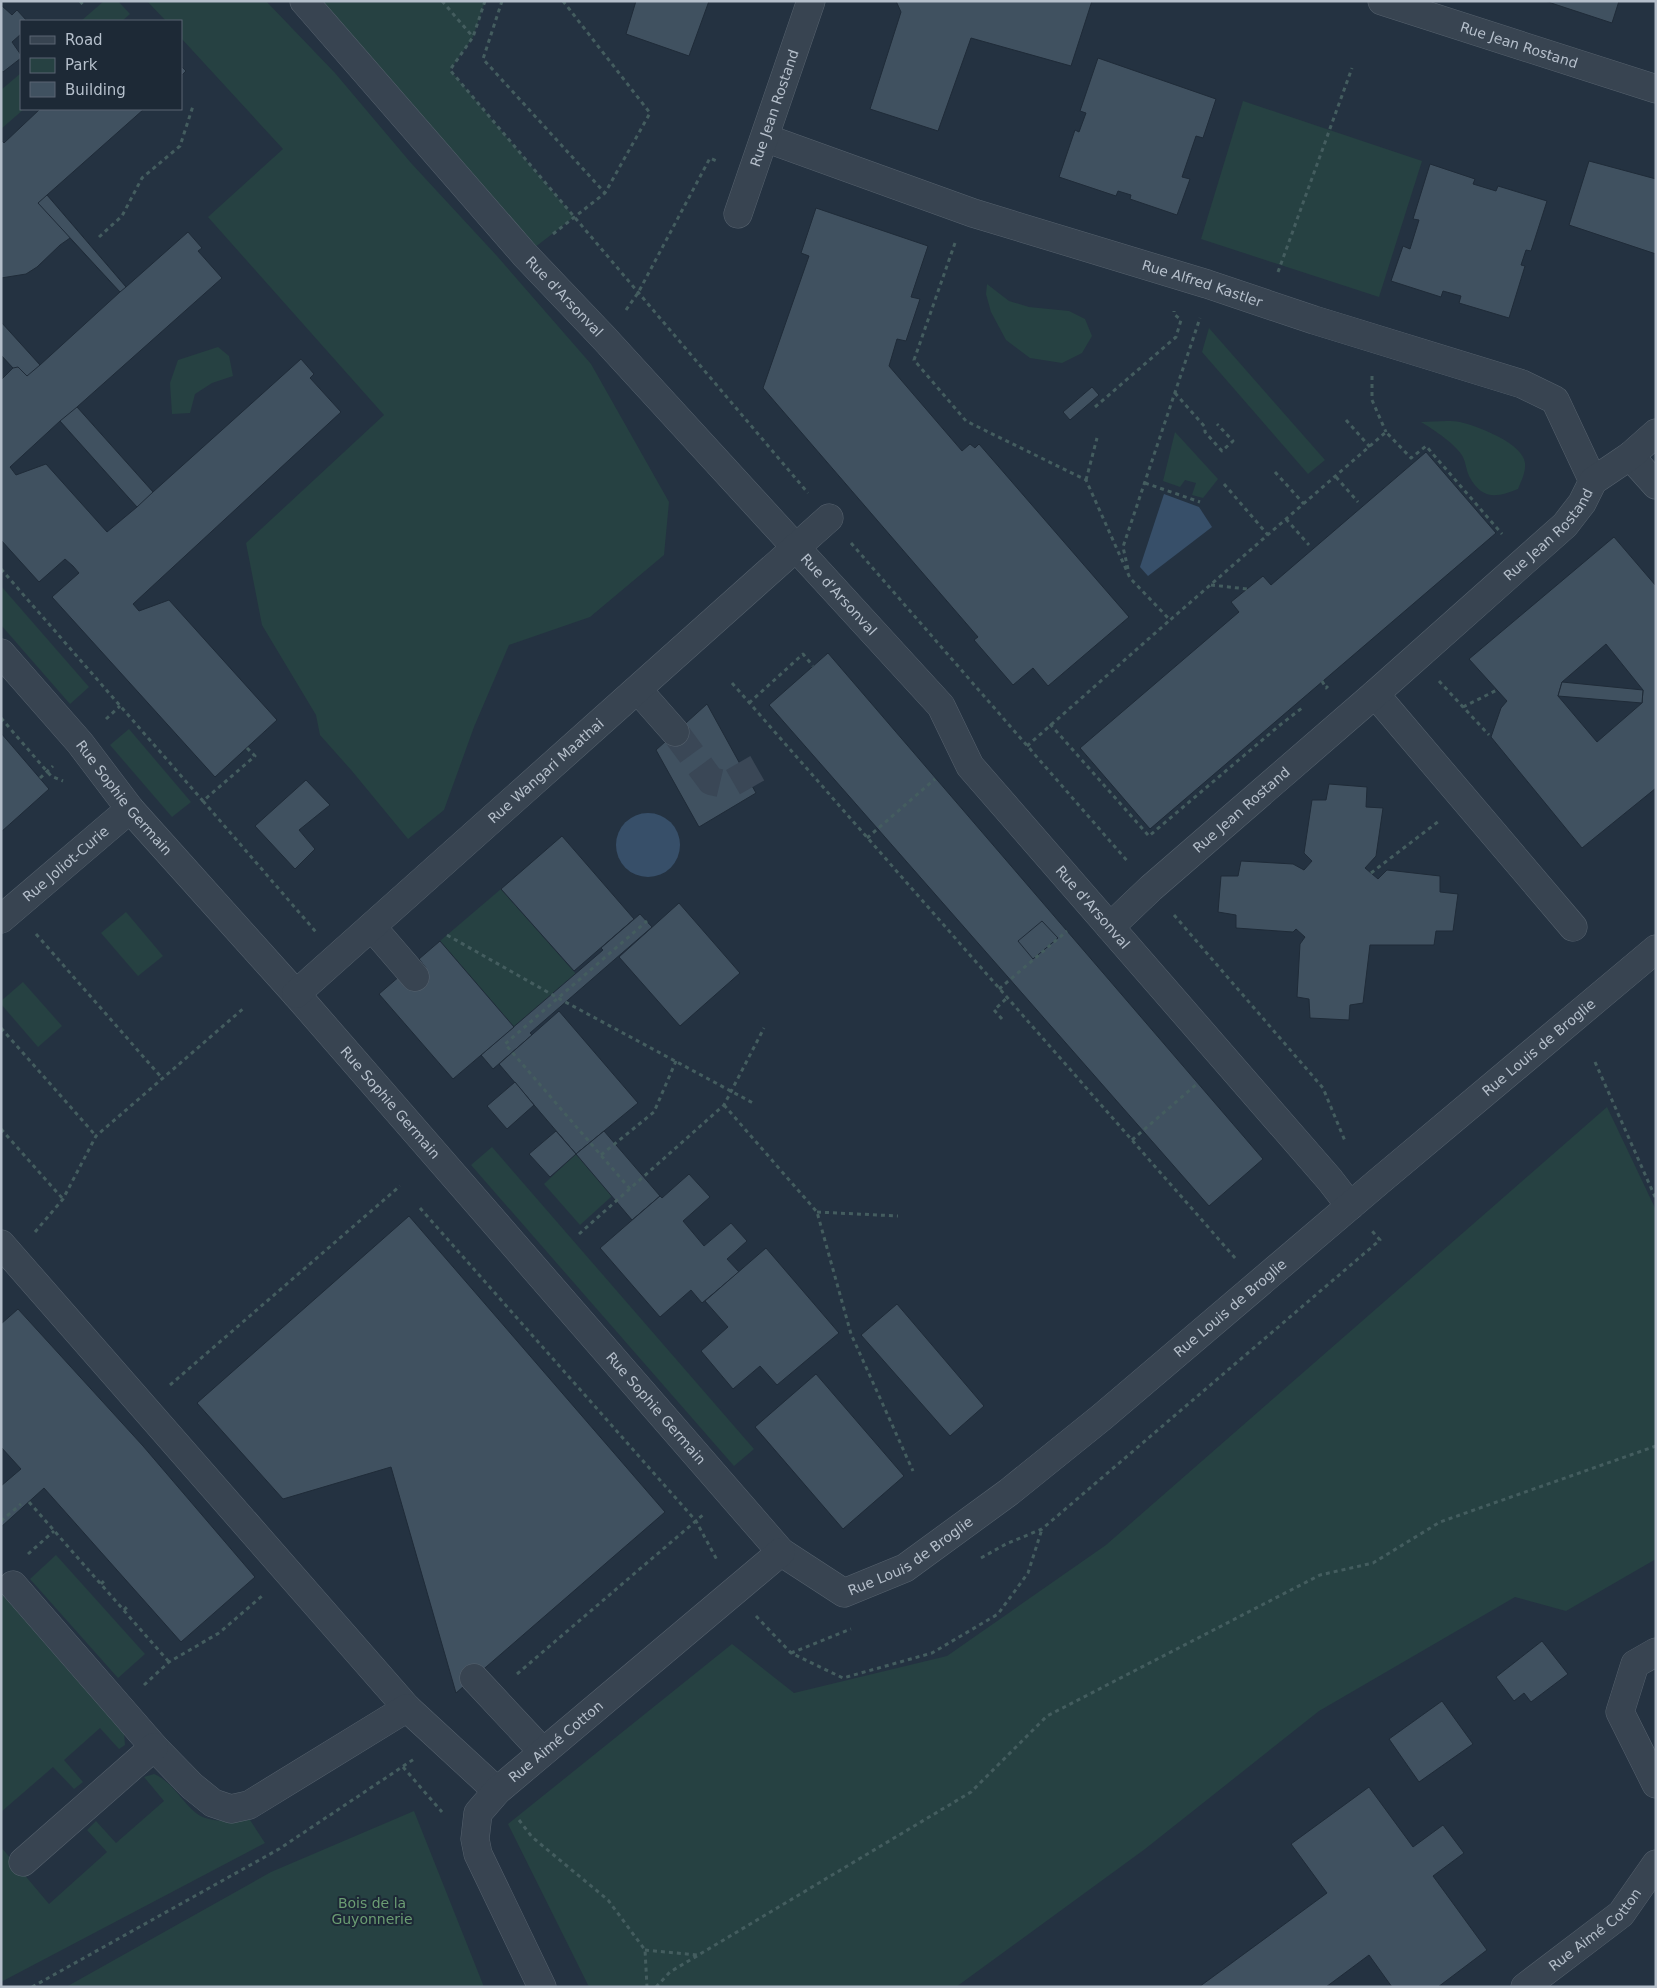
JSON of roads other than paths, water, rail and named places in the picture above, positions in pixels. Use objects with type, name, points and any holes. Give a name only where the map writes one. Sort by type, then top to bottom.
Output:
[{"type":"street","name":"Rue d'Arsonval","points":[[304,1],[525,255],[604,338],[941,706],[970,766],[1330,1180],[1350,1206]]},
{"type":"street","name":"Rue Jean Rostand","points":[[738,214],[810,1]]},
{"type":"street","name":"Rue Jean Rostand","points":[[1382,1],[1655,86]]},
{"type":"street","name":"Rue Alfred Kastler","points":[[765,138],[973,213],[1207,284],[1522,384],[1555,400],[1594,481]]},
{"type":"street","name":"Rue Jean Rostand","points":[[1110,927],[1151,888],[1566,525],[1582,503],[1594,481],[1630,456],[1656,433]]},
{"type":"street","points":[[1630,456],[1656,486]]},
{"type":"street","name":"Rue Wangari Maathai","points":[[296,994],[829,518]]},
{"type":"street","name":"Rue Sophie Germain","points":[[1,653],[80,743],[130,809],[296,994],[781,1552]]},
{"type":"street","points":[[638,690],[675,732]]},
{"type":"street","points":[[1375,694],[1573,927]]},
{"type":"street","name":"Rue Joliot-Curie","points":[[1,920],[130,809]]},
{"type":"street","points":[[372,927],[415,977]]},
{"type":"street","name":"Rue Louis de Broglie","points":[[781,1552],[844,1593],[904,1568],[1009,1492],[1102,1418],[1377,1183],[1656,949]]},
{"type":"street","points":[[7,1251],[406,1708],[497,1791]]},
{"type":"street","name":"Rue Aimé Cotton","points":[[542,1987],[478,1854],[475,1839],[478,1813],[497,1791],[781,1552]]},
{"type":"street","points":[[13,1585],[120,1708],[192,1786],[213,1803],[231,1809],[250,1806],[406,1708]]},
{"type":"street","points":[[1656,1652],[1635,1664],[1620,1712],[1656,1784]]},
{"type":"street","points":[[482,1687],[543,1752]]},
{"type":"street","points":[[23,1862],[154,1746]]},
{"type":"street","name":"Rue Aimé Cotton","points":[[1525,1987],[1621,1914],[1656,1864]]},
{"type":"water","points":[[1164,494],[1199,507],[1212,527],[1148,576],[1140,567]]},
{"type":"water","points":[[642,813],[654,813],[671,822],[678,833],[680,845],[678,857],[671,868],[654,877],[642,877],[630,872],[621,863],[616,851],[616,839],[621,827],[630,818]]},
{"type":"tunnel","points":[[675,732],[711,781],[728,785],[763,765]]},
{"type":"park label","name":"Bois de la Guyonnerie","points":[[372,1912]]}]
